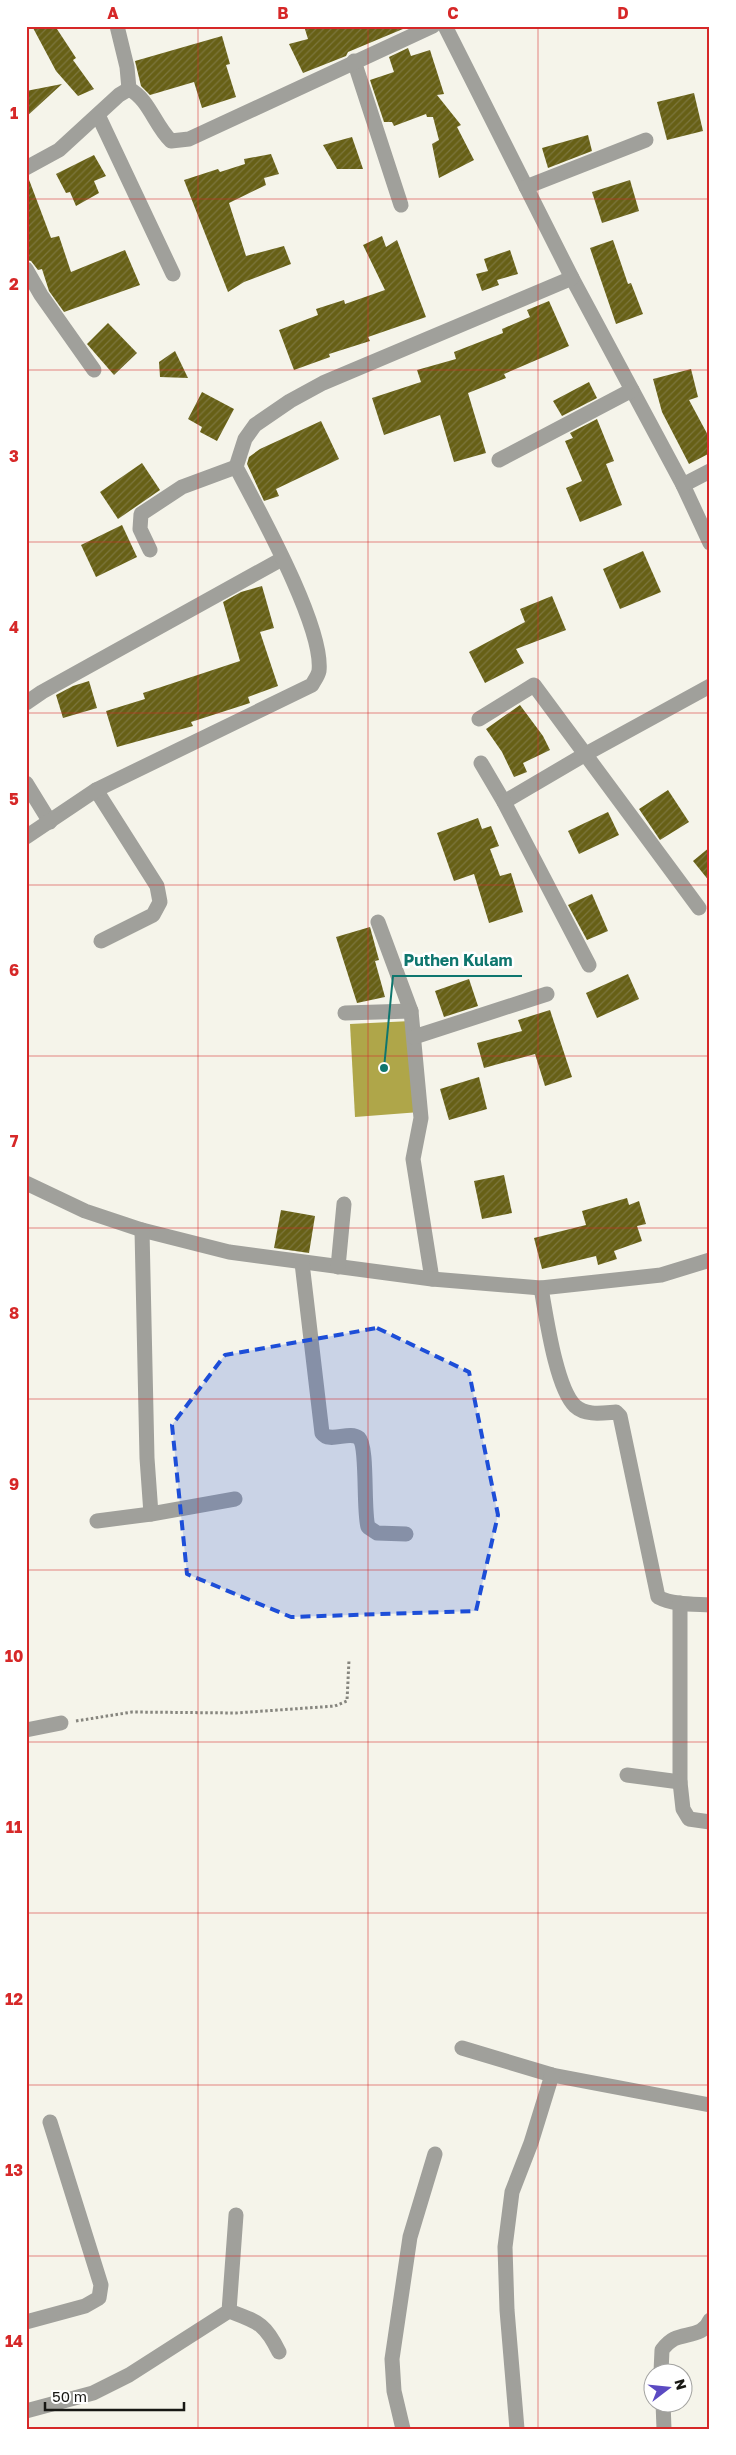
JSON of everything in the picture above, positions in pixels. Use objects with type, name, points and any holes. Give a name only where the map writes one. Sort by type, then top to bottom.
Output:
[{"type":"street","points":[[117,26],[127,67],[129,89]]},
{"type":"street","points":[[129,89],[136,93],[143,101],[161,132],[171,142],[189,139],[433,26]]},
{"type":"street","points":[[445,26],[572,278],[683,485],[710,543]]},
{"type":"street","points":[[354,62],[402,205]]},
{"type":"street","points":[[26,168],[59,150],[119,95],[129,89]]},
{"type":"street","points":[[98,115],[172,274]]},
{"type":"street","points":[[526,187],[646,140]]},
{"type":"street","points":[[26,268],[41,295],[94,370]]},
{"type":"street","points":[[26,837],[96,790],[312,685],[319,673],[317,652],[305,611],[282,559],[236,467],[245,439],[254,425],[290,401],[323,383],[572,278]]},
{"type":"street","points":[[499,460],[632,390]]},
{"type":"street","points":[[150,550],[140,529],[141,514],[182,487],[236,467]]},
{"type":"street","points":[[683,485],[710,471]]},
{"type":"street","points":[[26,704],[42,692],[282,559]]},
{"type":"street","points":[[478,719],[534,685],[699,908]]},
{"type":"street","points":[[504,802],[584,755],[710,686]]},
{"type":"street","points":[[481,763],[504,802],[589,965]]},
{"type":"street","points":[[26,783],[50,822]]},
{"type":"street","points":[[96,790],[157,886],[160,902],[153,915],[101,941]]},
{"type":"street","points":[[378,922],[411,1011],[421,1118],[413,1159],[432,1279]]},
{"type":"street","points":[[414,1037],[547,994]]},
{"type":"street","points":[[345,1013],[411,1011]]},
{"type":"street","points":[[26,1183],[85,1211],[142,1230],[229,1252],[432,1279],[542,1288],[662,1275],[710,1260]]},
{"type":"street","points":[[338,1267],[344,1204]]},
{"type":"street","points":[[142,1230],[147,1458],[151,1514]]},
{"type":"street","points":[[302,1263],[322,1433],[328,1437],[352,1436],[362,1442],[365,1516],[368,1527],[377,1533],[406,1534]]},
{"type":"street","points":[[542,1288],[549,1332],[565,1393],[576,1407],[589,1413],[616,1412],[620,1416],[658,1597],[664,1601],[710,1605]]},
{"type":"street","points":[[97,1521],[151,1514],[235,1499]]},
{"type":"street","points":[[680,1603],[680,1782],[683,1809],[689,1819],[710,1822]]},
{"type":"street","points":[[26,1730],[61,1723]]},
{"type":"street","points":[[628,1775],[680,1782]]},
{"type":"street","points":[[462,2048],[552,2075],[710,2105]]},
{"type":"street","points":[[517,2429],[507,2310],[505,2247],[512,2192],[531,2142],[552,2075]]},
{"type":"street","points":[[26,2322],[85,2306],[99,2298],[101,2284],[50,2122]]},
{"type":"street","points":[[403,2429],[394,2391],[392,2359],[410,2237],[435,2154]]},
{"type":"street","points":[[229,2311],[236,2215]]},
{"type":"street","points":[[229,2311],[254,2320],[270,2333],[278,2352]]},
{"type":"street","points":[[26,2411],[94,2393],[129,2375],[229,2311]]},
{"type":"street","points":[[661,2362],[662,2350],[673,2339],[695,2334],[708,2326],[710,2320]]},
{"type":"street","points":[[663,2412],[664,2429]]},
{"type":"path","points":[[61,1723],[132,1712],[236,1713],[335,1706],[347,1701],[349,1660]]},
{"type":"highlighted area","points":[[377,1328],[469,1372],[498,1515],[476,1611],[291,1617],[187,1574],[172,1425],[225,1355]]},
{"type":"shaded area","points":[[411,1021],[420,1112],[355,1117],[350,1024]]},
{"type":"building","points":[[32,26],[55,26],[76,58],[73,60],[94,89],[78,96],[56,71]]},
{"type":"building","points":[[304,26],[410,26],[348,52],[346,56],[303,73],[289,44],[308,39]]},
{"type":"building","points":[[222,36],[230,64],[226,65],[236,97],[202,108],[194,82],[150,95],[141,86],[135,61]]},
{"type":"building","points":[[408,48],[411,56],[430,50],[444,94],[437,95],[461,125],[457,127],[474,160],[439,178],[432,144],[439,140],[433,117],[427,117],[426,114],[394,126],[392,122],[384,122],[370,80],[394,72],[389,57]]},
{"type":"building","points":[[62,84],[26,117],[26,91]]},
{"type":"building","points":[[694,93],[703,131],[667,140],[657,102]]},
{"type":"building","points":[[588,135],[592,151],[548,168],[542,148]]},
{"type":"building","points":[[352,137],[363,169],[337,169],[323,145]]},
{"type":"building","points":[[271,154],[279,174],[264,178],[266,185],[229,203],[246,256],[284,246],[291,264],[244,282],[228,292],[184,180],[218,169],[220,172],[245,164],[244,159]]},
{"type":"building","points":[[94,155],[106,176],[94,181],[99,193],[76,206],[70,192],[66,193],[56,174]]},
{"type":"building","points":[[26,177],[28,177],[51,238],[59,236],[71,272],[125,250],[140,285],[64,312],[49,291],[42,269],[38,270],[31,261],[26,260]]},
{"type":"building","points":[[630,180],[639,211],[602,223],[592,192]]},
{"type":"building","points":[[382,236],[386,247],[397,240],[426,317],[368,337],[370,341],[329,354],[330,357],[294,370],[279,330],[318,315],[316,309],[344,300],[345,304],[385,290],[363,245]]},
{"type":"building","points":[[613,240],[628,284],[631,283],[643,314],[616,324],[590,248]]},
{"type":"building","points":[[510,250],[518,274],[497,280],[499,285],[482,291],[476,274],[488,271],[484,259]]},
{"type":"building","points":[[549,301],[569,346],[504,374],[506,378],[468,393],[486,453],[454,462],[440,415],[384,435],[372,398],[421,382],[417,370],[456,359],[454,352],[503,333],[502,329],[530,317],[527,310]]},
{"type":"building","points":[[108,323],[137,353],[114,375],[87,344]]},
{"type":"building","points":[[175,351],[188,378],[160,377],[159,362]]},
{"type":"building","points":[[691,369],[698,397],[689,400],[710,439],[710,453],[689,464],[662,412],[653,379]]},
{"type":"building","points":[[589,382],[597,398],[562,416],[553,401]]},
{"type":"building","points":[[202,392],[234,409],[217,441],[200,432],[202,427],[188,419]]},
{"type":"building","points":[[597,419],[614,461],[606,464],[622,505],[580,522],[566,488],[582,481],[565,441],[573,438],[570,433]]},
{"type":"building","points":[[321,421],[339,459],[276,489],[279,496],[264,501],[247,464],[249,457],[260,449]]},
{"type":"building","points":[[142,463],[160,490],[118,519],[100,492]]},
{"type":"building","points":[[122,525],[137,557],[96,577],[81,545]]},
{"type":"building","points":[[643,551],[661,592],[620,609],[603,569]]},
{"type":"building","points":[[262,586],[274,628],[260,632],[278,686],[248,697],[250,703],[191,722],[193,726],[117,747],[106,711],[145,699],[143,693],[240,661],[223,602],[241,592]]},
{"type":"building","points":[[552,596],[566,630],[516,649],[524,663],[485,683],[469,652],[525,622],[520,609]]},
{"type":"building","points":[[89,681],[97,708],[63,718],[56,695],[73,686]]},
{"type":"building","points":[[520,705],[543,736],[550,750],[523,763],[527,772],[514,777],[502,752],[486,729]]},
{"type":"building","points":[[668,790],[689,822],[660,840],[639,809]]},
{"type":"building","points":[[608,812],[619,835],[579,854],[568,831]]},
{"type":"building","points":[[478,818],[482,829],[491,826],[499,846],[490,849],[500,876],[511,873],[523,912],[489,923],[474,874],[454,881],[437,833]]},
{"type":"building","points":[[710,847],[710,882],[693,861]]},
{"type":"building","points":[[592,894],[608,931],[587,940],[568,905]]},
{"type":"building","points":[[370,927],[379,960],[375,961],[385,997],[357,1003],[336,937]]},
{"type":"building","points":[[628,974],[639,999],[597,1018],[586,993]]},
{"type":"building","points":[[469,979],[478,1006],[444,1017],[435,991]]},
{"type":"building","points":[[550,1010],[572,1077],[545,1086],[535,1054],[484,1068],[477,1043],[522,1031],[518,1020]]},
{"type":"building","points":[[479,1077],[487,1109],[449,1120],[440,1089]]},
{"type":"building","points":[[504,1175],[512,1213],[482,1219],[474,1181]]},
{"type":"building","points":[[627,1198],[629,1205],[639,1201],[646,1224],[637,1226],[642,1241],[614,1251],[617,1259],[598,1265],[596,1256],[542,1269],[534,1238],[586,1225],[582,1211]]},
{"type":"building","points":[[281,1210],[315,1216],[309,1253],[274,1248]]},
{"type":"place","name":"Puthen Kulam","points":[[384,1068]]}]
